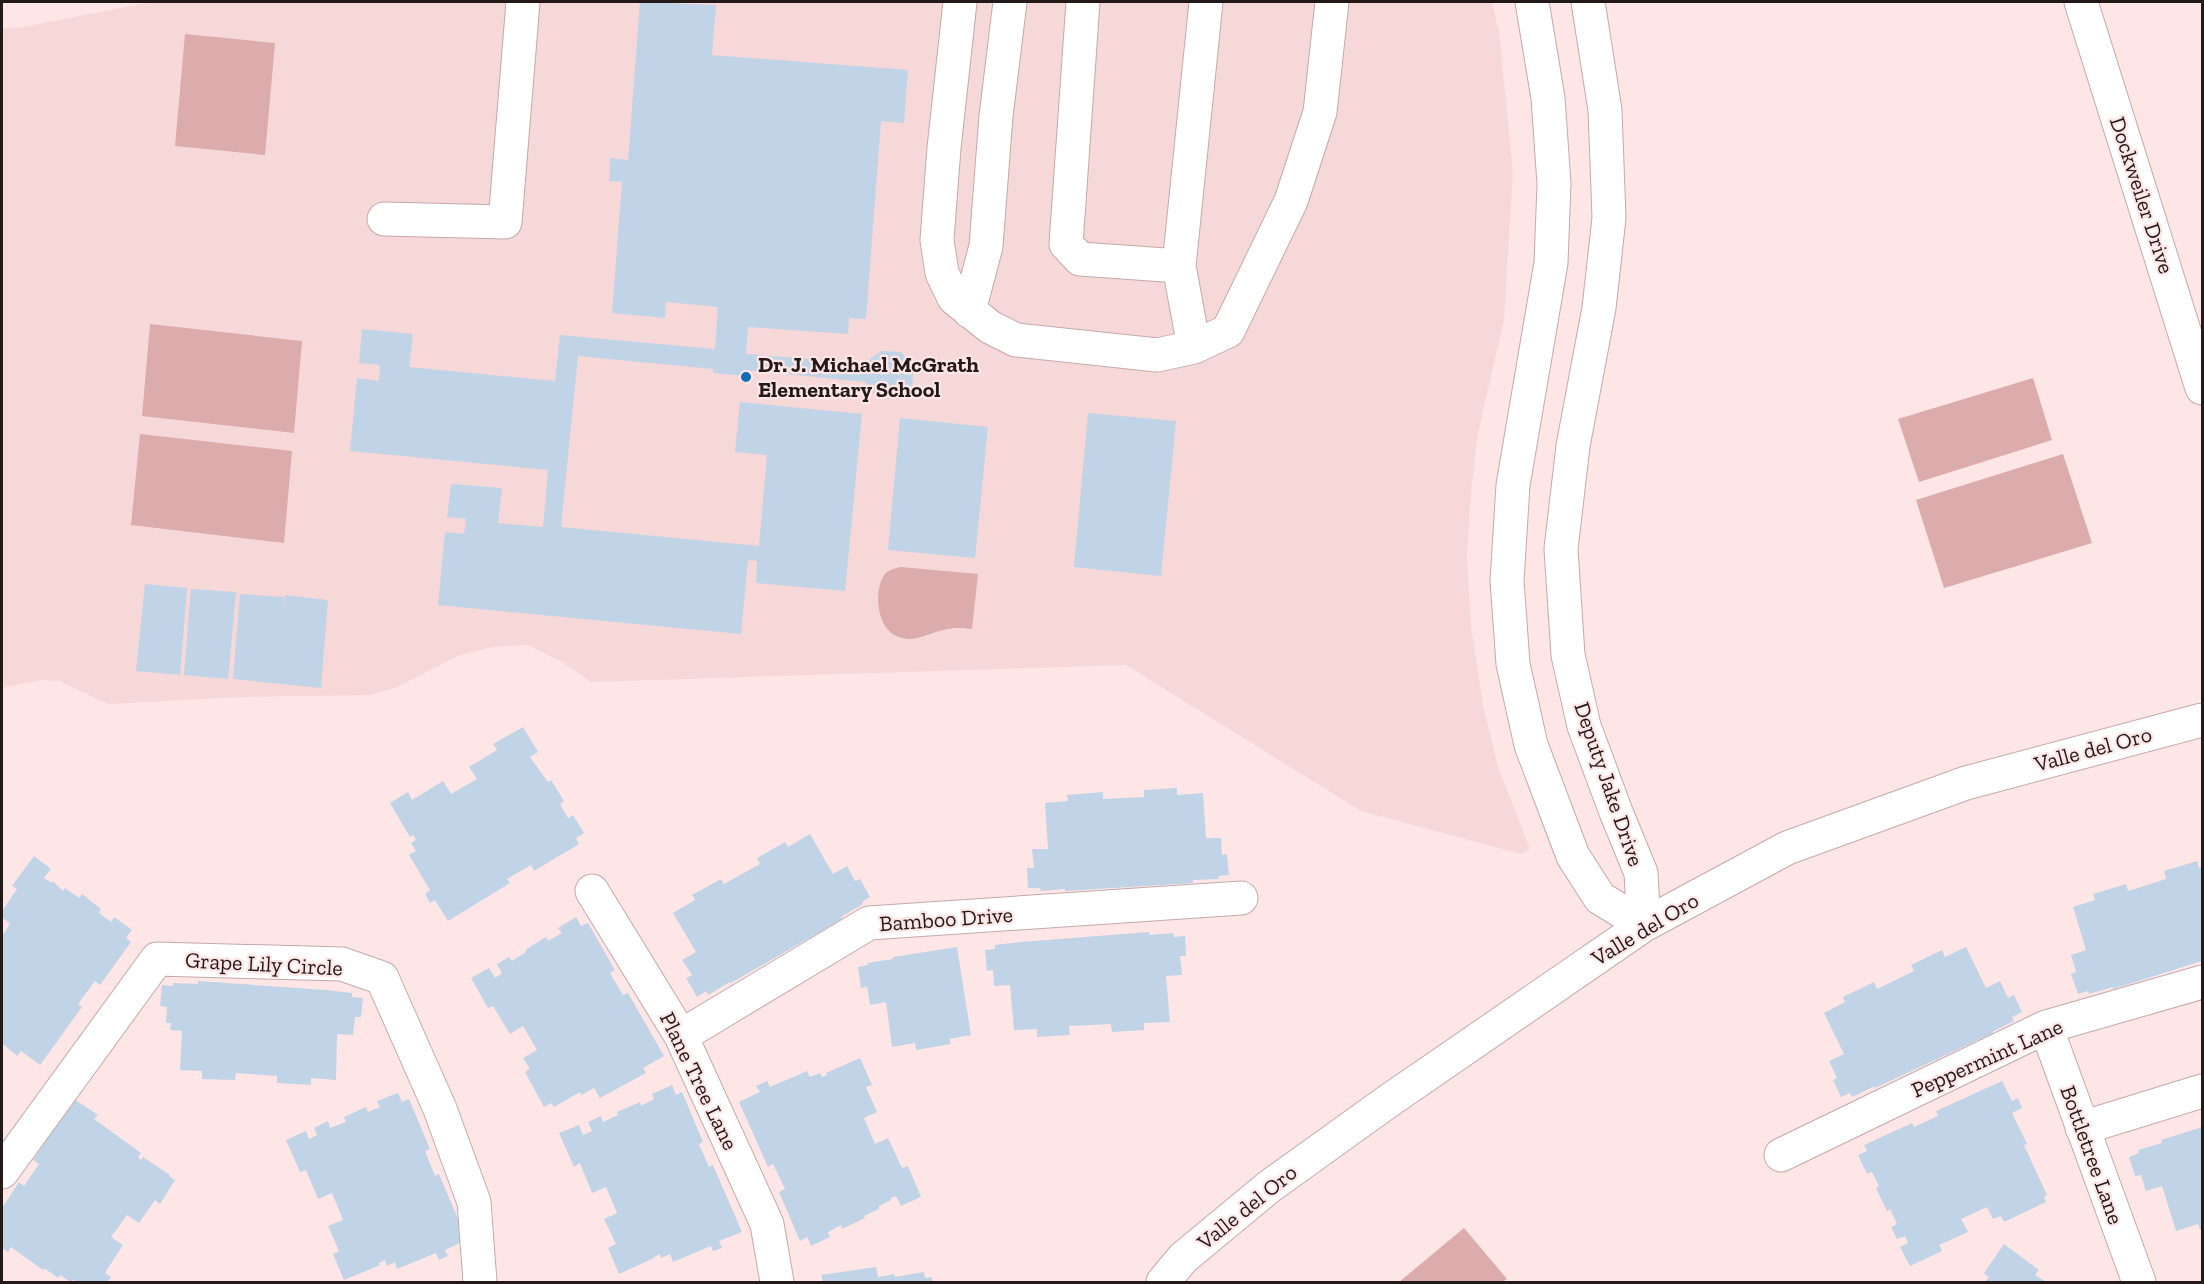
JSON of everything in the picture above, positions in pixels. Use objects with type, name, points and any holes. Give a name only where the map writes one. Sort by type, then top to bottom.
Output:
[{"type":"street","points":[[384,219],[505,222],[524,2]]},
{"type":"street","points":[[960,2],[944,148],[937,240],[942,273],[954,298],[990,327],[1016,340],[1156,355],[1194,347],[1228,331],[1291,201],[1320,112],[1332,2]]},
{"type":"street","points":[[969,311],[986,246],[996,116],[1010,2]]},
{"type":"street","points":[[1083,2],[1066,243],[1080,259],[1179,266]]},
{"type":"street","points":[[1194,347],[1179,266],[1206,2]]},
{"type":"street","points":[[1532,2],[1548,98],[1554,183],[1551,263],[1513,485],[1507,581],[1513,664],[1532,745],[1574,856],[1600,898],[1644,925]]},
{"type":"street","name":"Deputy Jake Drive","points":[[1588,2],[1605,110],[1609,218],[1599,308],[1573,446],[1561,549],[1570,665],[1584,726],[1641,873],[1644,925]]},
{"type":"street","name":"Dockweiler Drive","points":[[2080,2],[2202,388]]},
{"type":"street","name":"Valle del Oro","points":[[1163,1282],[1183,1258],[1270,1186],[1644,925],[1787,848],[1966,783],[2202,720]]},
{"type":"street","name":"Plane Tree Lane","points":[[592,891],[681,1036],[766,1224],[777,1282]]},
{"type":"street","name":"Bamboo Drive","points":[[681,1036],[869,923],[1241,898]]},
{"type":"street","name":"Grape Lily Circle","points":[[2,1172],[157,959],[342,964],[382,978],[440,1109],[474,1202],[480,1282]]},
{"type":"street","name":"Peppermint Lane","points":[[1781,1155],[2046,1027],[2202,982]]},
{"type":"street","name":"Bottletree Lane","points":[[2046,1027],[2138,1282]]},
{"type":"street","points":[[2082,1128],[2202,1091]]},
{"type":"shaded area","name":"Dr. J. Michael McGrath Elementary School","points":[[151,2],[1492,2],[1499,32],[1513,172],[1504,320],[1478,433],[1467,556],[1471,626],[1483,705],[1498,767],[1530,849],[1521,854],[1361,811],[1126,665],[591,682],[562,662],[528,645],[493,647],[460,655],[397,687],[371,695],[243,697],[108,704],[59,681],[41,680],[2,688],[2,28],[18,28]]},
{"type":"shaded area","points":[[185,34],[275,43],[265,155],[175,146]]},
{"type":"shaded area","points":[[150,324],[302,341],[294,433],[142,416]]},
{"type":"shaded area","points":[[2033,378],[2052,440],[1919,482],[1898,419]]},
{"type":"shaded area","points":[[140,434],[292,451],[284,543],[131,525]]},
{"type":"shaded area","points":[[2063,454],[2092,543],[1944,588],[1916,500]]},
{"type":"shaded area","points":[[901,567],[978,574],[972,629],[951,628],[911,639],[905,639],[892,633],[886,627],[879,610],[879,591],[884,575]]},
{"type":"shaded area","points":[[1464,1228],[1507,1279],[1502,1282],[1399,1282]]},
{"type":"building","points":[[640,2],[716,5],[712,55],[908,70],[904,123],[881,121],[866,319],[849,318],[848,334],[748,327],[746,354],[865,363],[881,351],[901,352],[914,367],[912,386],[897,399],[877,398],[865,382],[745,370],[744,376],[713,373],[713,369],[578,356],[561,527],[759,546],[767,455],[735,452],[740,402],[862,414],[845,591],[756,583],[757,561],[748,560],[741,634],[438,605],[445,532],[464,534],[466,519],[447,517],[451,484],[502,488],[498,523],[543,527],[548,470],[350,451],[357,378],[379,381],[380,365],[359,363],[362,329],[413,334],[409,367],[555,381],[560,335],[715,349],[718,307],[666,302],[665,318],[612,313],[622,182],[609,181],[610,158],[628,160]]},
{"type":"building","points":[[1088,413],[1176,421],[1161,576],[1074,567]]},
{"type":"building","points":[[900,418],[988,427],[975,558],[888,550]]},
{"type":"building","points":[[145,584],[187,588],[180,675],[136,671]]},
{"type":"building","points":[[191,589],[236,592],[228,679],[184,675]]},
{"type":"building","points":[[240,594],[284,597],[284,608],[285,595],[328,600],[321,688],[233,679]]},
{"type":"building","points":[[523,727],[538,752],[530,757],[548,782],[551,780],[564,801],[560,804],[568,818],[573,815],[584,833],[576,838],[579,844],[534,871],[531,865],[507,879],[510,883],[448,921],[435,900],[430,903],[425,894],[430,890],[409,855],[416,851],[411,843],[416,840],[413,835],[410,837],[390,803],[408,792],[412,800],[443,781],[451,794],[477,779],[469,767],[497,750],[493,744]]},
{"type":"building","points":[[1177,788],[1177,795],[1203,793],[1206,838],[1221,838],[1222,855],[1227,854],[1229,875],[1218,876],[1219,879],[1193,880],[1193,883],[1065,891],[1065,889],[1041,891],[1040,888],[1028,888],[1027,868],[1034,868],[1032,849],[1048,849],[1045,803],[1068,801],[1067,795],[1103,792],[1103,799],[1144,797],[1144,790]]},
{"type":"building","points":[[810,834],[833,874],[847,866],[855,881],[860,879],[870,897],[841,917],[842,919],[731,983],[708,995],[706,991],[697,997],[686,978],[692,975],[682,960],[696,952],[673,913],[695,900],[692,895],[721,879],[724,884],[760,864],[757,858],[785,842],[788,847]]},
{"type":"building","points":[[34,856],[51,869],[44,878],[52,883],[53,881],[63,891],[65,888],[79,898],[82,894],[101,909],[99,913],[111,922],[114,917],[132,930],[126,938],[131,942],[100,985],[95,981],[78,1004],[82,1007],[40,1065],[21,1051],[17,1056],[2,1043],[2,936],[10,924],[2,917],[2,911],[17,889],[12,886]]},
{"type":"building","points":[[2197,861],[2199,868],[2202,867],[2202,961],[2113,989],[2113,987],[2089,994],[2088,991],[2078,994],[2071,974],[2076,972],[2071,955],[2086,950],[2073,907],[2095,900],[2093,894],[2126,884],[2128,891],[2166,879],[2164,871]]},
{"type":"building","points":[[576,917],[581,926],[588,923],[615,970],[610,973],[623,995],[628,993],[664,1056],[643,1068],[646,1073],[600,1098],[594,1088],[581,1095],[580,1092],[554,1107],[551,1103],[544,1107],[525,1072],[530,1069],[523,1058],[537,1050],[523,1026],[510,1034],[493,1006],[488,1008],[471,978],[489,968],[495,978],[502,973],[497,964],[509,957],[512,961],[546,937],[548,941],[562,933],[558,928]]},
{"type":"building","points":[[1149,932],[1149,935],[1173,933],[1174,937],[1185,936],[1186,956],[1180,956],[1182,975],[1166,976],[1170,1022],[1144,1023],[1144,1030],[1112,1032],[1111,1024],[1069,1026],[1070,1035],[1037,1037],[1037,1029],[1014,1030],[1010,985],[994,986],[993,970],[987,971],[985,950],[995,949],[995,945],[1021,942]]},
{"type":"building","points":[[957,947],[971,1035],[949,1039],[951,1044],[916,1050],[915,1043],[892,1047],[886,1002],[870,1005],[867,987],[861,988],[858,967],[868,965],[867,963],[893,959],[893,957]]},
{"type":"building","points":[[1966,947],[1986,988],[2000,981],[2008,998],[2014,995],[2022,1012],[2012,1017],[2014,1021],[1993,1033],[1875,1088],[1875,1086],[1852,1097],[1850,1093],[1841,1097],[1833,1080],[1837,1078],[1829,1061],[1844,1054],[1824,1013],[1845,1002],[1843,997],[1874,982],[1877,989],[1914,971],[1911,965],[1942,950],[1945,957]]},
{"type":"building","points":[[198,981],[326,990],[352,993],[352,997],[363,998],[361,1017],[355,1017],[353,1035],[337,1034],[336,1080],[311,1078],[311,1085],[277,1083],[277,1076],[236,1073],[235,1080],[202,1079],[202,1071],[180,1070],[182,1031],[170,1030],[171,1023],[166,1023],[167,1007],[160,1006],[162,985],[198,984]]},
{"type":"building","points":[[860,1058],[872,1085],[866,1087],[877,1112],[864,1118],[875,1144],[888,1138],[902,1168],[908,1166],[921,1197],[901,1206],[896,1196],[891,1198],[879,1206],[879,1209],[864,1216],[865,1218],[842,1229],[841,1225],[828,1232],[830,1237],[811,1246],[807,1237],[800,1241],[779,1192],[785,1189],[773,1164],[768,1167],[739,1102],[760,1092],[756,1086],[767,1081],[770,1087],[807,1071],[810,1077],[820,1073],[822,1077]]},
{"type":"building","points":[[2002,1081],[2012,1101],[2018,1098],[2022,1108],[2012,1113],[2047,1195],[2044,1197],[2046,1202],[2004,1222],[2001,1216],[1993,1219],[1987,1207],[1961,1219],[1968,1232],[1939,1245],[1942,1251],[1910,1266],[1900,1247],[1908,1243],[1905,1236],[1897,1239],[1891,1227],[1897,1224],[1890,1209],[1887,1211],[1876,1188],[1879,1186],[1872,1172],[1867,1174],[1858,1155],[1867,1151],[1864,1145],[1912,1123],[1914,1127],[1938,1116],[1936,1111]]},
{"type":"building","points":[[672,1085],[676,1095],[682,1092],[703,1142],[699,1144],[709,1167],[713,1165],[742,1232],[719,1241],[722,1248],[713,1251],[711,1246],[673,1262],[670,1254],[661,1258],[660,1254],[619,1274],[608,1248],[616,1244],[604,1219],[617,1213],[606,1187],[592,1193],[580,1163],[574,1167],[559,1133],[579,1125],[583,1135],[592,1131],[588,1122],[601,1116],[603,1122],[618,1115],[617,1112],[640,1102],[641,1106],[654,1099],[652,1094]]},
{"type":"building","points":[[398,1093],[402,1102],[409,1099],[430,1149],[425,1151],[435,1176],[439,1174],[467,1240],[445,1250],[448,1256],[439,1260],[436,1253],[397,1269],[395,1262],[387,1266],[385,1260],[379,1263],[380,1265],[344,1280],[333,1254],[339,1251],[328,1226],[343,1220],[332,1193],[318,1199],[306,1170],[300,1172],[286,1140],[306,1131],[309,1139],[317,1135],[314,1128],[328,1121],[330,1128],[346,1122],[344,1117],[366,1107],[368,1112],[380,1107],[377,1101]]},
{"type":"building","points":[[74,1099],[98,1115],[94,1119],[141,1153],[138,1157],[141,1160],[143,1157],[175,1180],[160,1204],[155,1200],[139,1223],[127,1215],[111,1237],[123,1245],[105,1273],[111,1277],[107,1282],[73,1280],[71,1282],[60,1275],[58,1278],[11,1247],[8,1252],[2,1248],[2,1208],[19,1182],[24,1186],[39,1164],[33,1160]]},
{"type":"building","points":[[2202,1127],[2202,1229],[2200,1230],[2198,1224],[2176,1231],[2162,1186],[2146,1191],[2141,1175],[2135,1176],[2129,1157],[2139,1153],[2138,1150],[2162,1143],[2161,1140]]},
{"type":"building","points":[[2004,1244],[2039,1270],[2035,1275],[2046,1282],[1985,1282],[1989,1277],[1984,1273]]},
{"type":"building","points":[[876,1267],[878,1277],[894,1274],[895,1277],[924,1272],[925,1278],[932,1277],[933,1282],[823,1282],[821,1275]]},
{"type":"place","name":"Dr. J. Michael McGrath Elementary School","points":[[746,377]]}]
